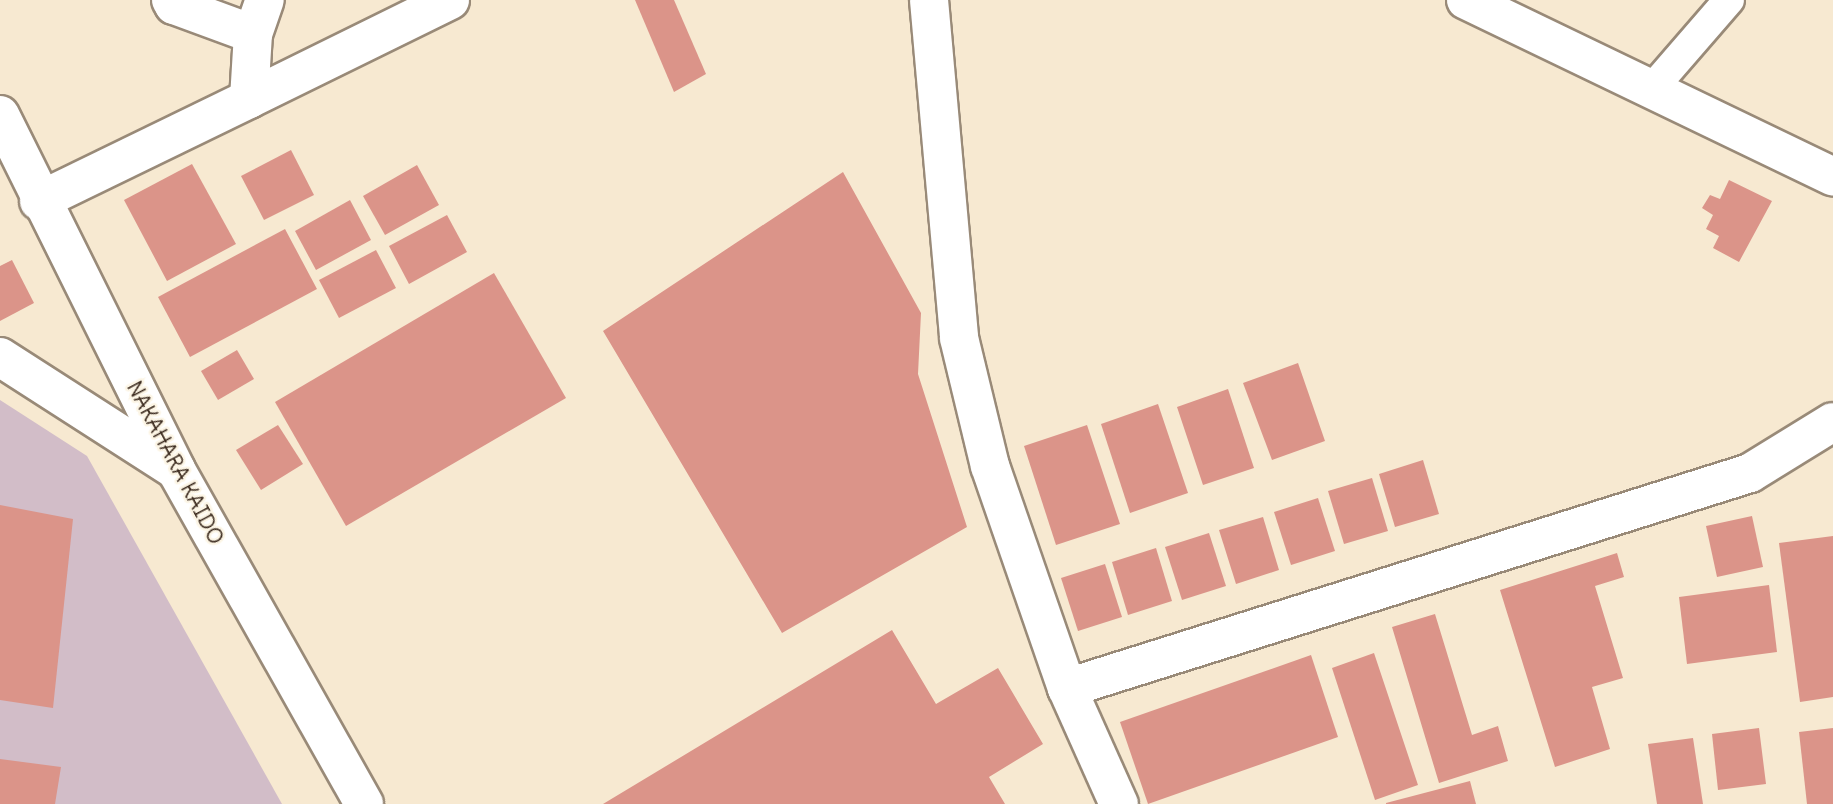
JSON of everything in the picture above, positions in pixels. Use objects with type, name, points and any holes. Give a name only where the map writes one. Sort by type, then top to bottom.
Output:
[{"type":"street","points":[[171,0],[174,5],[259,17],[248,99]]},
{"type":"street","points":[[39,201],[450,0]]},
{"type":"street","points":[[929,0],[959,338],[990,466],[1067,688],[1119,804]]},
{"type":"street","points":[[1466,0],[1833,177]]},
{"type":"street","name":"NAKAHARA KAIDO","points":[[0,115],[39,201],[176,470],[364,804]]},
{"type":"street","points":[[0,357],[176,470]]},
{"type":"street","points":[[1067,688],[1750,473],[1833,422]]},
{"type":"lane","points":[[1651,90],[1729,0]]},
{"type":"shaded area","points":[[0,400],[87,456],[282,804],[0,804]]},
{"type":"building","points":[[635,0],[674,0],[706,74],[674,92]]},
{"type":"building","points":[[291,150],[314,195],[264,220],[241,176]]},
{"type":"building","points":[[192,164],[236,244],[167,281],[124,200]]},
{"type":"building","points":[[417,165],[439,205],[385,235],[363,196]]},
{"type":"building","points":[[843,172],[921,313],[918,374],[967,527],[782,633],[603,331]]},
{"type":"building","points":[[1729,180],[1772,201],[1739,262],[1713,248],[1719,236],[1706,229],[1713,215],[1702,208],[1710,195],[1720,199]]},
{"type":"building","points":[[350,200],[371,240],[316,270],[295,231]]},
{"type":"building","points":[[447,215],[467,252],[409,284],[389,246]]},
{"type":"building","points":[[285,229],[317,289],[190,357],[158,297]]},
{"type":"building","points":[[376,250],[396,288],[339,318],[319,280]]},
{"type":"building","points":[[12,260],[34,303],[0,321],[0,266]]},
{"type":"building","points":[[494,273],[566,398],[346,526],[275,402]]},
{"type":"building","points":[[237,350],[254,379],[218,400],[201,371]]},
{"type":"building","points":[[1298,363],[1325,441],[1272,460],[1243,383]]},
{"type":"building","points":[[1228,389],[1254,468],[1203,485],[1177,407]]},
{"type":"building","points":[[1158,404],[1188,493],[1130,513],[1101,424]]},
{"type":"building","points":[[278,425],[303,464],[261,490],[236,450]]},
{"type":"building","points":[[1087,425],[1120,524],[1056,545],[1024,446]]},
{"type":"building","points":[[1423,460],[1439,514],[1395,527],[1379,474]]},
{"type":"building","points":[[1372,478],[1388,531],[1344,544],[1328,491]]},
{"type":"building","points":[[1318,498],[1335,551],[1291,565],[1274,512]]},
{"type":"building","points":[[0,505],[73,519],[53,708],[0,700]]},
{"type":"building","points":[[1752,516],[1763,567],[1717,577],[1706,526]]},
{"type":"building","points":[[1263,517],[1279,570],[1236,584],[1219,530]]},
{"type":"building","points":[[1209,533],[1226,586],[1182,600],[1165,547]]},
{"type":"building","points":[[1833,536],[1833,697],[1800,702],[1779,543]]},
{"type":"building","points":[[1156,548],[1172,601],[1128,615],[1112,562]]},
{"type":"building","points":[[1617,553],[1624,577],[1595,586],[1623,678],[1592,687],[1610,749],[1555,767],[1500,590]]},
{"type":"building","points":[[1105,564],[1122,617],[1078,631],[1061,578]]},
{"type":"building","points":[[1769,585],[1777,652],[1687,664],[1679,597]]},
{"type":"building","points":[[1435,614],[1472,735],[1498,726],[1508,761],[1439,783],[1392,627]]},
{"type":"building","points":[[892,630],[936,704],[998,668],[1043,744],[989,777],[1005,804],[603,804]]},
{"type":"building","points":[[1374,653],[1418,785],[1375,800],[1332,668]]},
{"type":"building","points":[[1311,655],[1338,737],[1148,804],[1120,722]]},
{"type":"building","points":[[1759,728],[1766,784],[1718,790],[1712,734]]},
{"type":"building","points":[[1833,728],[1833,804],[1807,804],[1799,732]]},
{"type":"building","points":[[1693,738],[1703,804],[1657,804],[1648,744]]},
{"type":"building","points":[[0,759],[61,767],[55,804],[0,804]]},
{"type":"building","points":[[1470,781],[1476,804],[1386,804],[1386,803]]}]
